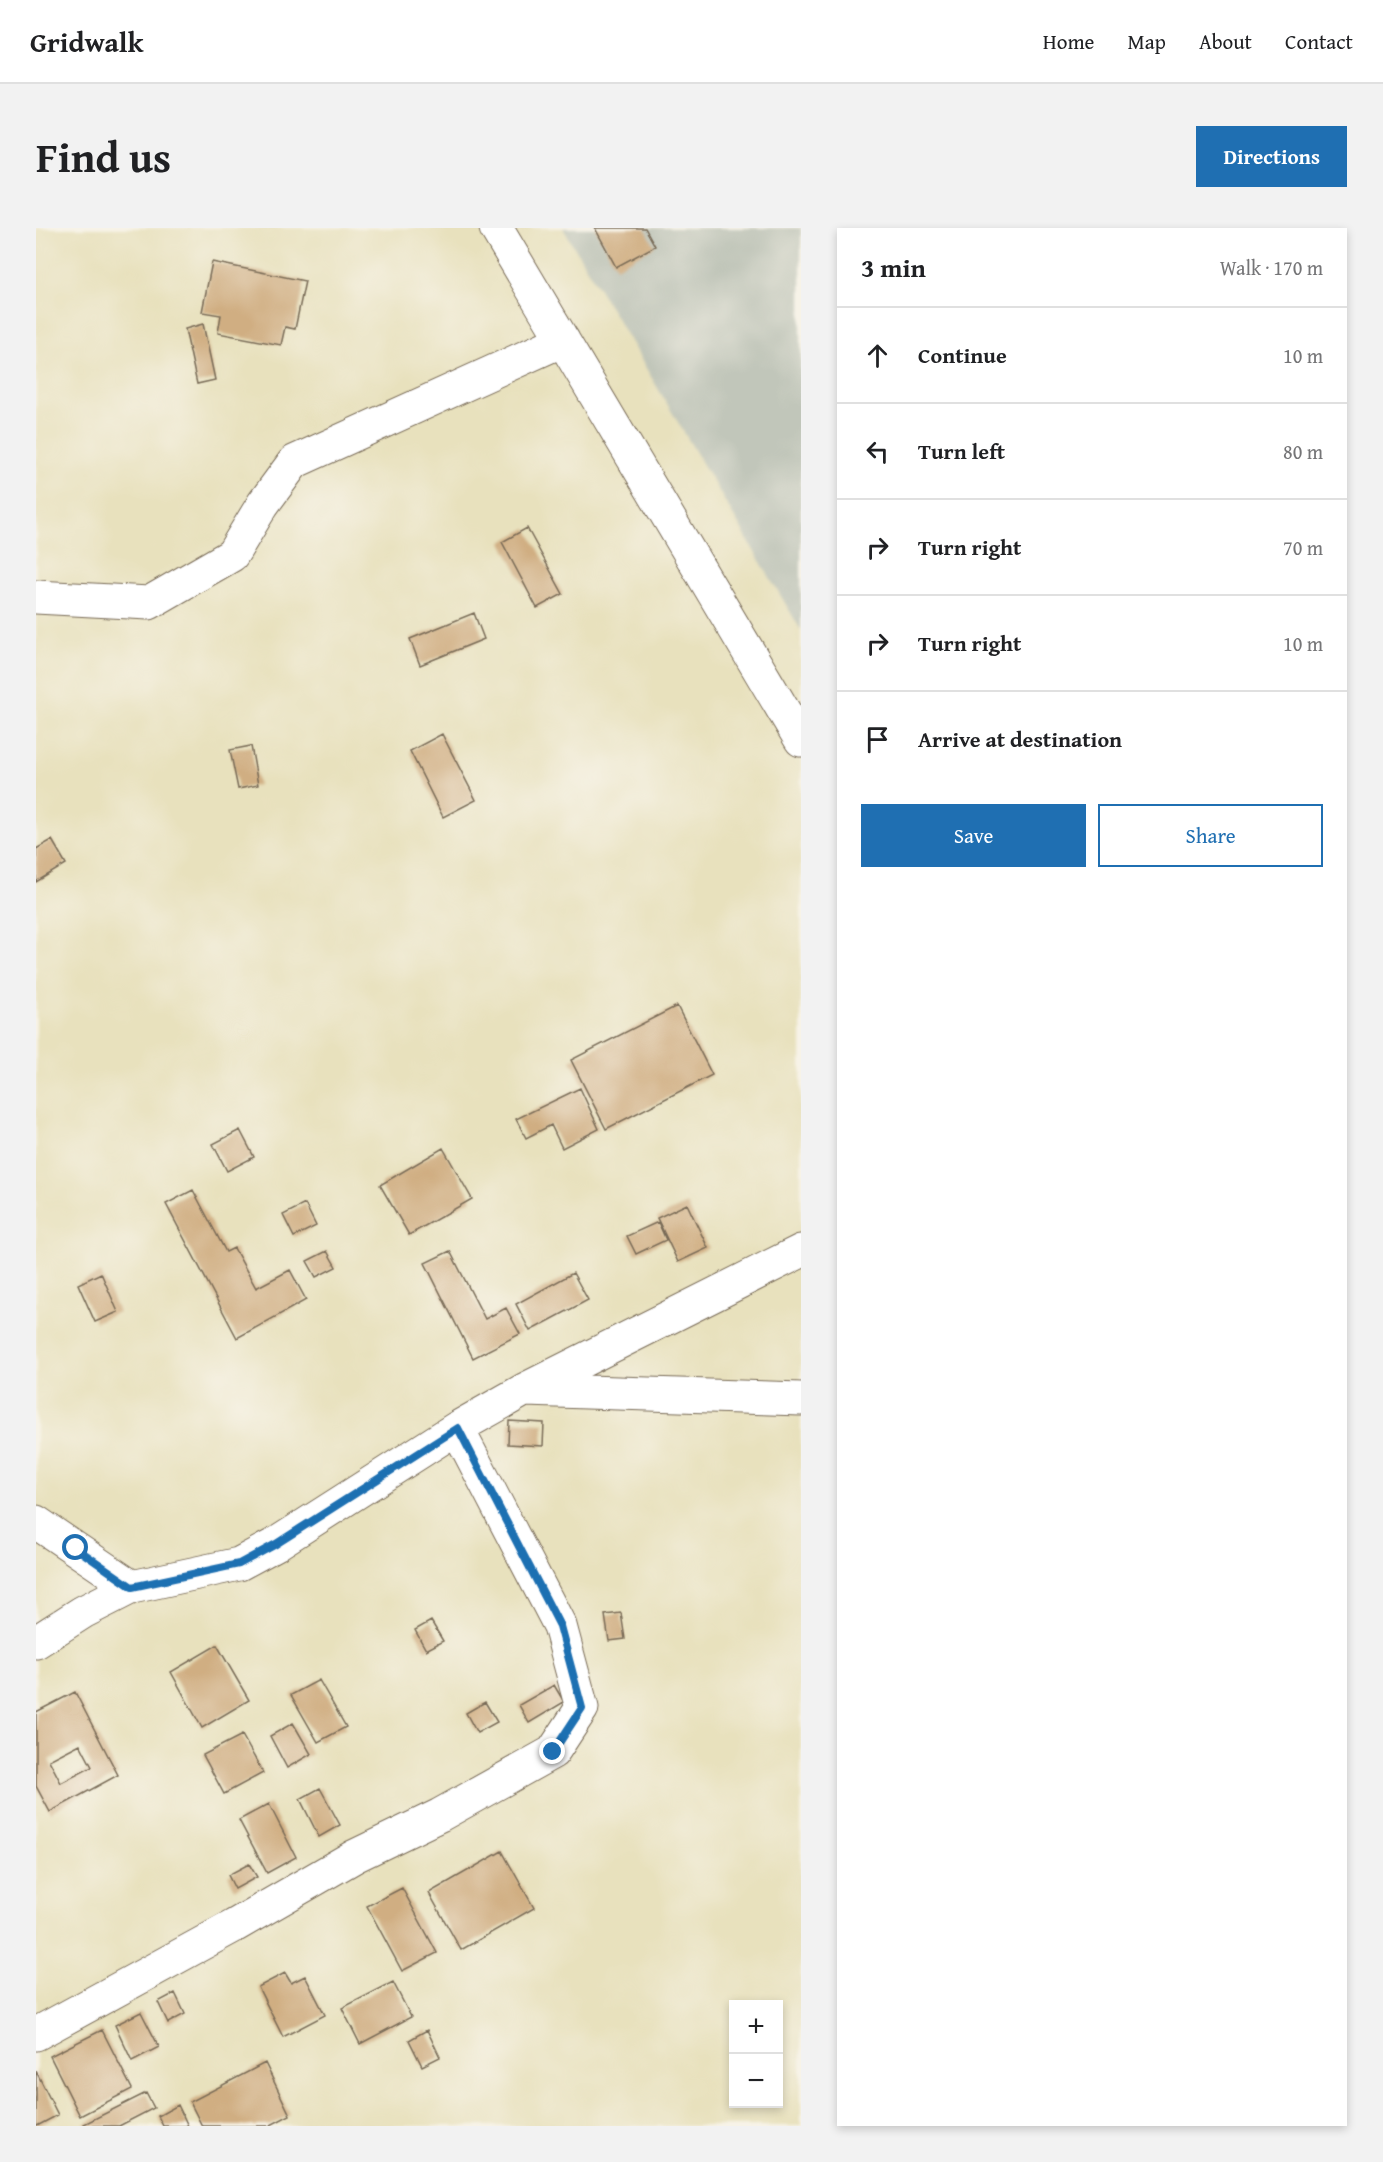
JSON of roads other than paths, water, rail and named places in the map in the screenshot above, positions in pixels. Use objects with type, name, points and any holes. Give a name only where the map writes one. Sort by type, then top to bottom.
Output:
[{"type":"street","points":[[496,228],[801,740]]},
{"type":"street","points":[[36,597],[149,603],[232,555],[263,504],[294,462],[563,340]]},
{"type":"street","points":[[36,1642],[83,1612],[132,1587],[239,1564],[276,1544],[458,1428],[524,1390],[801,1251]]},
{"type":"street","points":[[524,1390],[801,1399]]},
{"type":"street","points":[[36,2034],[234,1926],[354,1856],[440,1815],[553,1752],[582,1708],[560,1626],[458,1428]]},
{"type":"street","points":[[36,1522],[132,1587]]}]
